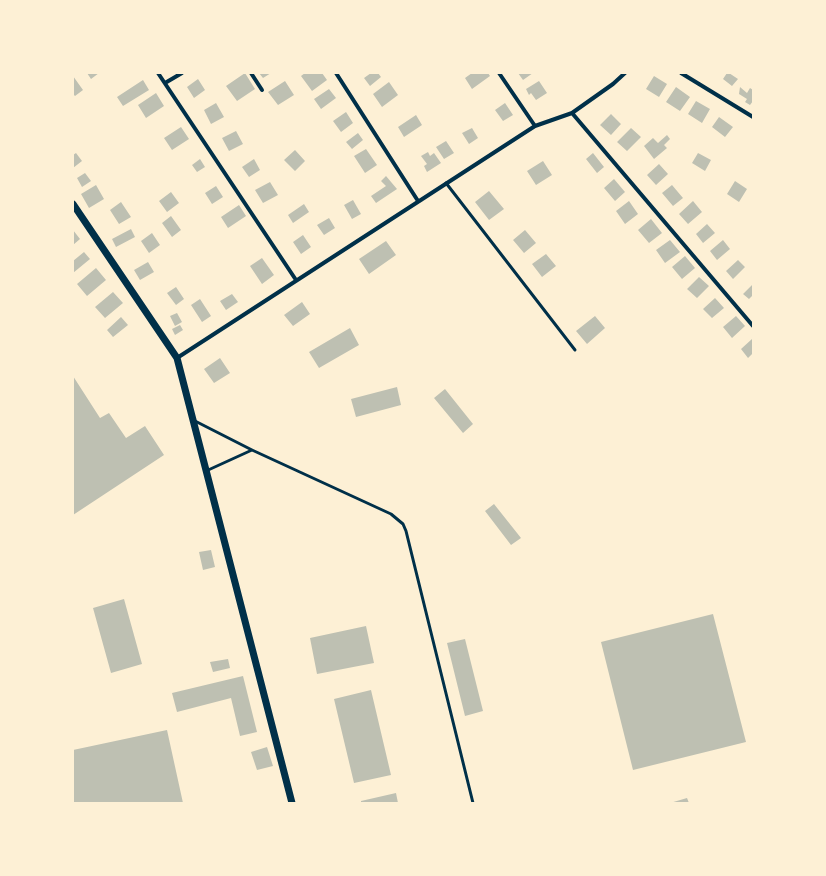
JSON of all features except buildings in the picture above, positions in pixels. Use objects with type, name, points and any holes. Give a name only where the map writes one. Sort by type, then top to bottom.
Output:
[{"type":"street","points":[[158,73],[296,280]]},
{"type":"street","points":[[165,83],[182,73]]},
{"type":"street","points":[[251,73],[262,90]]},
{"type":"street","points":[[336,73],[418,201]]},
{"type":"street","points":[[499,73],[535,126]]},
{"type":"street","points":[[177,358],[535,126],[572,113],[613,84],[625,73]]},
{"type":"street","points":[[680,73],[753,118]]},
{"type":"street","points":[[572,113],[753,326]]},
{"type":"street","points":[[73,204],[177,358],[292,803]]},
{"type":"lane","points":[[446,183],[575,350]]},
{"type":"lane","points":[[194,421],[252,450],[391,514],[403,524],[406,531],[472,803]]},
{"type":"lane","points":[[206,471],[252,450]]}]
